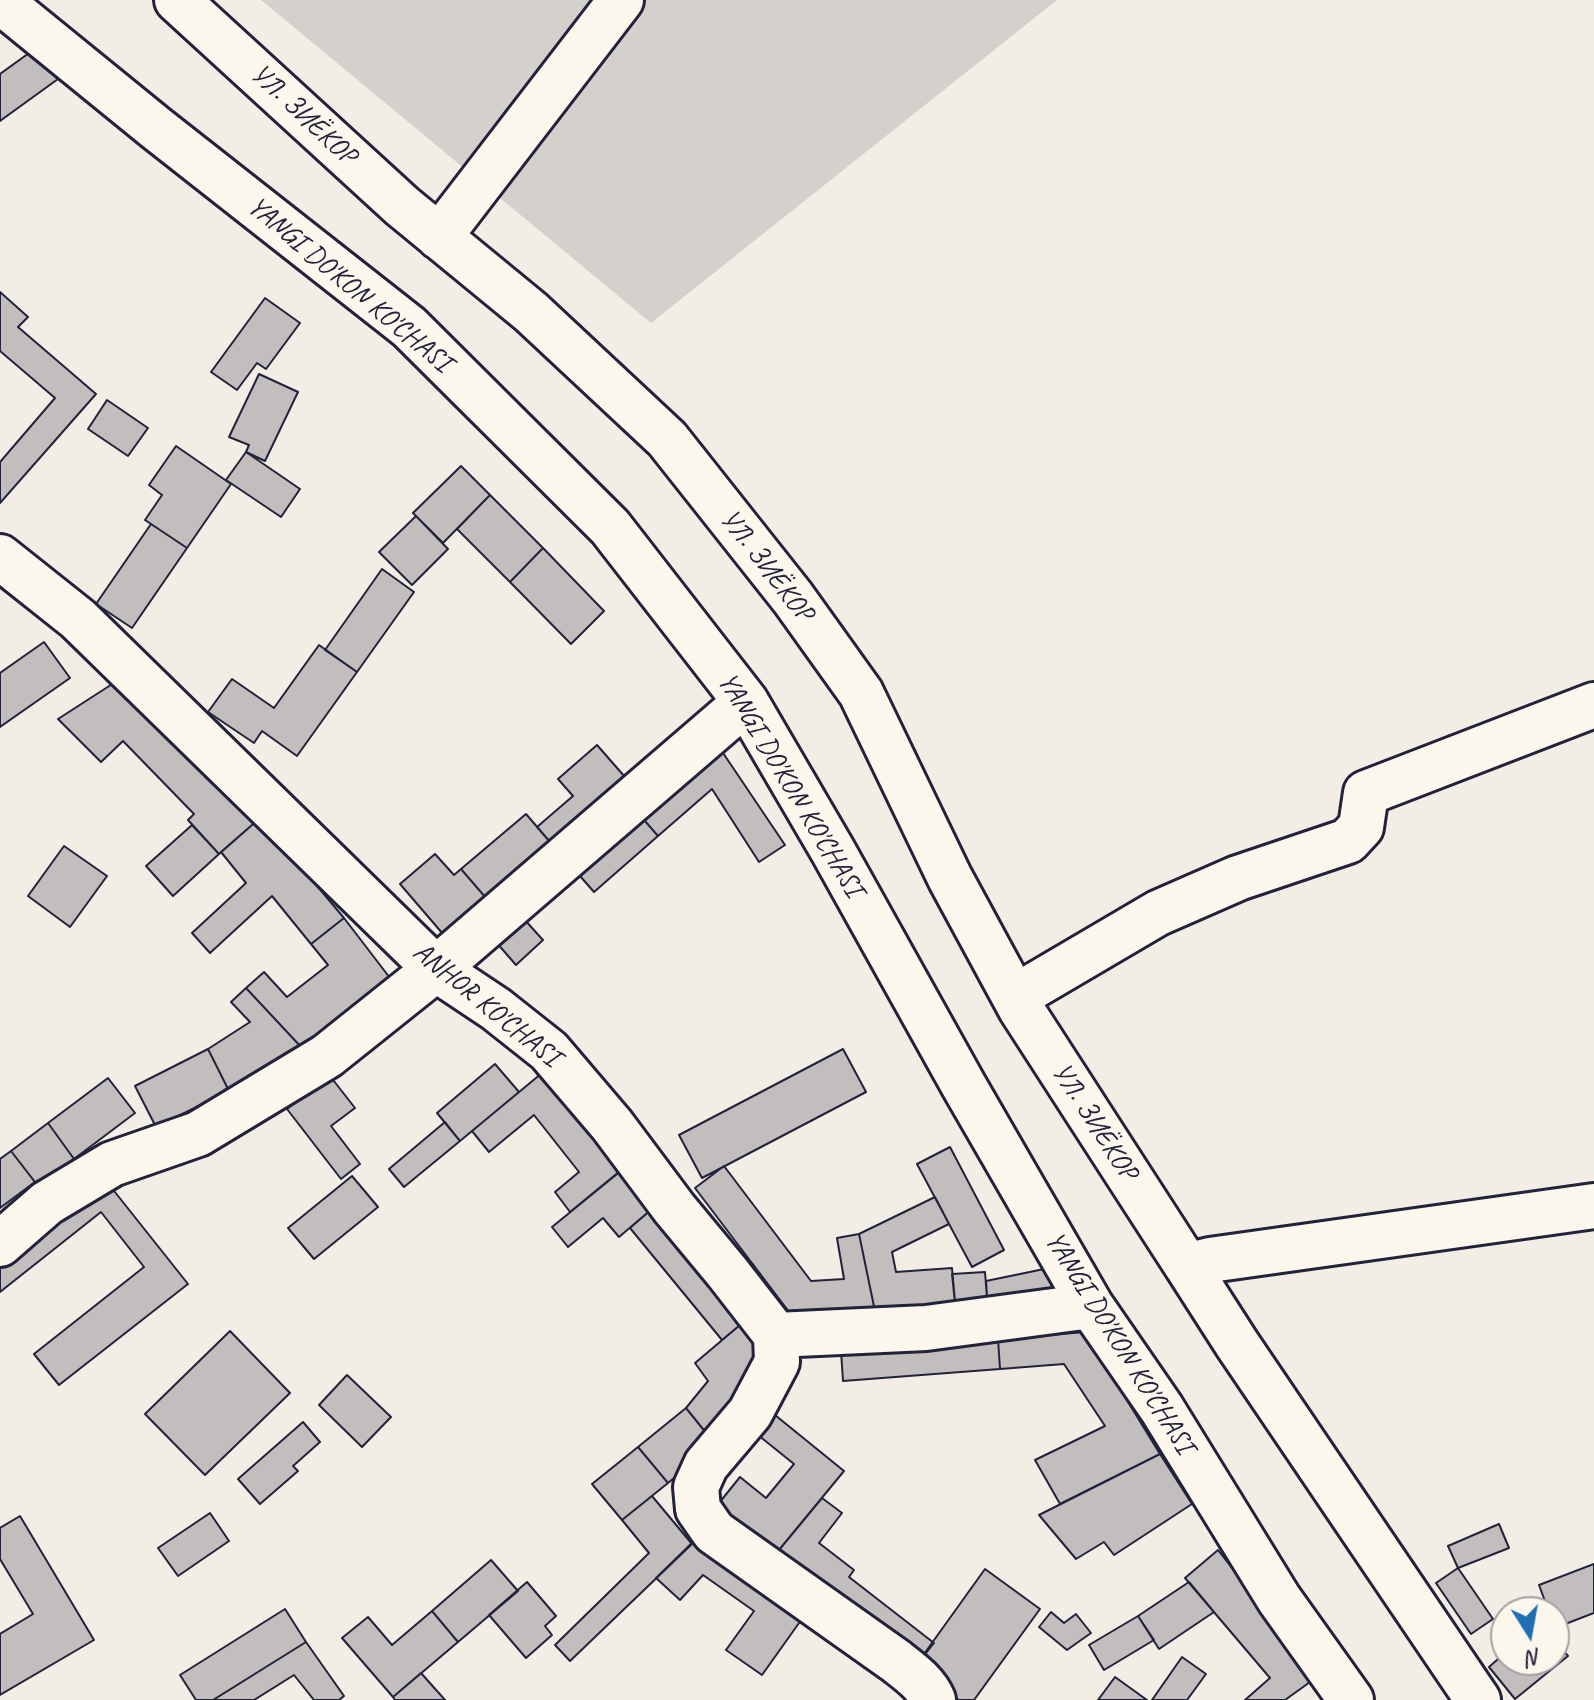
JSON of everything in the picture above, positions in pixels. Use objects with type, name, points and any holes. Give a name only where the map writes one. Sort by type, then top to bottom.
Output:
[{"type":"street","name":"УЛ. ЗИЁКОР","points":[[177,0],[402,206],[531,312],[667,439],[793,598],[861,693],[950,878],[1015,997],[1237,1344],[1478,1700]]},
{"type":"street","points":[[439,237],[621,0]]},
{"type":"street","name":"YANGI DO'KON KO'CHASI","points":[[0,1],[409,327],[610,527],[746,702],[1091,1306],[1162,1409],[1279,1599],[1351,1700]]},
{"type":"street","name":"ANHOR KO'CHASI","points":[[0,557],[78,619],[436,969],[496,1009],[549,1051],[612,1125],[776,1335]]},
{"type":"street","points":[[0,1244],[47,1203],[112,1164],[198,1134],[327,1056],[436,969],[746,702]]},
{"type":"street","points":[[1015,997],[1158,913],[1238,878],[1348,841],[1361,827],[1366,793],[1594,705]]},
{"type":"street","points":[[1187,1266],[1594,1206]]},
{"type":"street","points":[[933,1700],[921,1682],[896,1661],[714,1532],[698,1509],[696,1487],[706,1465],[750,1413],[777,1362],[776,1335],[926,1328],[1091,1306]]},
{"type":"shaded area","points":[[261,0],[1057,0],[651,323]]},
{"type":"building","points":[[36,48],[58,79],[0,121],[0,74]]},
{"type":"building","points":[[0,292],[28,317],[18,327],[96,394],[0,503],[0,462],[55,398],[0,351]]},
{"type":"building","points":[[265,298],[300,323],[266,369],[257,363],[237,390],[211,372]]},
{"type":"building","points":[[259,374],[298,392],[265,461],[246,452],[249,445],[229,437]]},
{"type":"building","points":[[107,400],[148,428],[128,456],[88,429]]},
{"type":"building","points":[[176,446],[231,484],[187,548],[145,520],[162,495],[149,485]]},
{"type":"building","points":[[246,452],[300,489],[281,517],[226,480]]},
{"type":"building","points":[[461,466],[490,495],[443,543],[413,513]]},
{"type":"building","points":[[490,495],[543,548],[510,582],[457,529]]},
{"type":"building","points":[[416,516],[448,549],[412,585],[379,552]]},
{"type":"building","points":[[151,524],[187,548],[132,628],[96,604]]},
{"type":"building","points":[[543,548],[604,611],[571,644],[510,582]]},
{"type":"building","points":[[382,569],[414,592],[357,672],[325,650]]},
{"type":"building","points":[[44,642],[70,678],[0,727],[0,673]]},
{"type":"building","points":[[319,645],[357,672],[297,756],[262,731],[254,743],[208,712],[232,679],[274,708]]},
{"type":"building","points":[[120,679],[260,818],[219,854],[188,820],[194,814],[123,741],[101,762],[58,719]]},
{"type":"building","points":[[717,744],[785,845],[759,862],[712,789],[658,836],[638,813]]},
{"type":"building","points":[[597,745],[632,785],[557,850],[537,827],[573,796],[558,779]]},
{"type":"building","points":[[638,813],[658,836],[594,892],[573,868]]},
{"type":"building","points":[[526,814],[557,850],[492,905],[461,869]]},
{"type":"building","points":[[260,818],[344,918],[311,944],[272,896],[210,953],[192,933],[246,883],[221,852]]},
{"type":"building","points":[[192,825],[219,854],[173,896],[146,866]]},
{"type":"building","points":[[64,846],[107,876],[70,927],[28,896]]},
{"type":"building","points":[[435,854],[454,875],[461,869],[492,905],[449,941],[400,884]]},
{"type":"building","points":[[344,918],[390,978],[302,1048],[246,988],[264,972],[287,997],[328,965],[311,944]]},
{"type":"building","points":[[523,918],[543,940],[516,965],[496,942]]},
{"type":"building","points":[[246,988],[302,1048],[229,1091],[208,1049],[250,1022],[231,1002]]},
{"type":"building","points":[[208,1049],[229,1091],[156,1127],[135,1086]]},
{"type":"building","points":[[843,1049],[866,1092],[702,1178],[679,1135]]},
{"type":"building","points":[[495,1064],[519,1092],[460,1141],[437,1113]]},
{"type":"building","points":[[542,1073],[620,1171],[570,1212],[555,1192],[579,1172],[534,1115],[489,1152],[472,1131]]},
{"type":"building","points":[[330,1076],[355,1108],[331,1126],[360,1164],[341,1179],[287,1109]]},
{"type":"building","points":[[108,1078],[135,1113],[74,1159],[48,1123]]},
{"type":"building","points":[[445,1122],[460,1141],[404,1187],[389,1169]]},
{"type":"building","points":[[48,1123],[74,1159],[38,1186],[11,1151]]},
{"type":"building","points":[[950,1147],[1004,1250],[972,1267],[917,1164]]},
{"type":"building","points":[[11,1151],[35,1182],[0,1208],[0,1159]]},
{"type":"building","points":[[724,1166],[811,1281],[844,1279],[837,1238],[859,1234],[877,1321],[799,1325],[695,1188]]},
{"type":"building","points":[[622,1170],[653,1208],[619,1237],[603,1218],[568,1247],[552,1227]]},
{"type":"building","points":[[352,1176],[378,1207],[314,1259],[288,1228]]},
{"type":"building","points":[[103,1177],[188,1284],[59,1385],[34,1354],[144,1267],[101,1212],[0,1292],[0,1258]]},
{"type":"building","points":[[935,1197],[949,1224],[892,1252],[896,1272],[952,1268],[956,1313],[877,1321],[859,1234]]},
{"type":"building","points":[[653,1208],[746,1320],[722,1340],[630,1228]]},
{"type":"building","points":[[1049,1268],[1054,1298],[988,1311],[986,1281]]},
{"type":"building","points":[[985,1272],[988,1311],[956,1313],[952,1274]]},
{"type":"building","points":[[746,1320],[768,1368],[715,1444],[686,1408],[708,1381],[695,1363]]},
{"type":"building","points":[[230,1331],[290,1393],[205,1475],[145,1414]]},
{"type":"building","points":[[1085,1332],[1160,1454],[1060,1504],[1035,1460],[1105,1426],[1064,1364],[1000,1369],[998,1339]]},
{"type":"building","points":[[998,1339],[1000,1369],[843,1381],[841,1351]]},
{"type":"building","points":[[347,1375],[391,1417],[362,1447],[319,1405]]},
{"type":"building","points":[[686,1408],[715,1444],[668,1483],[638,1447]]},
{"type":"building","points":[[775,1415],[844,1471],[774,1556],[715,1508],[740,1477],[766,1498],[794,1464],[758,1435]]},
{"type":"building","points":[[303,1422],[320,1442],[293,1466],[298,1471],[260,1504],[238,1479]]},
{"type":"building","points":[[638,1447],[668,1483],[622,1520],[592,1484]]},
{"type":"building","points":[[1160,1454],[1192,1504],[1114,1555],[1104,1542],[1076,1559],[1039,1515]]},
{"type":"building","points":[[652,1496],[692,1544],[570,1661],[555,1645],[649,1553],[622,1520]]},
{"type":"building","points":[[822,1498],[842,1513],[819,1543],[854,1570],[849,1577],[934,1643],[914,1668],[774,1556]]},
{"type":"building","points":[[210,1513],[229,1541],[178,1576],[158,1548]]},
{"type":"building","points":[[20,1516],[94,1640],[0,1695],[0,1634],[33,1614],[0,1559],[0,1528]]},
{"type":"building","points":[[1499,1524],[1509,1548],[1458,1568],[1448,1546]]},
{"type":"building","points":[[697,1538],[804,1616],[762,1675],[726,1650],[754,1611],[703,1575],[680,1600],[656,1578]]},
{"type":"building","points":[[1218,1550],[1317,1677],[1285,1700],[1245,1700],[1270,1678],[1185,1578]]},
{"type":"building","points":[[491,1560],[518,1591],[458,1642],[432,1611]]},
{"type":"building","points":[[1594,1564],[1594,1613],[1570,1622],[1570,1596],[1543,1596],[1539,1585]]},
{"type":"building","points":[[1458,1568],[1490,1615],[1490,1621],[1471,1634],[1436,1583]]},
{"type":"building","points":[[985,1569],[1040,1609],[974,1700],[959,1700],[914,1668]]},
{"type":"building","points":[[527,1582],[556,1616],[545,1626],[552,1635],[526,1658],[489,1615]]},
{"type":"building","points":[[1189,1582],[1214,1612],[1159,1649],[1138,1616]]},
{"type":"building","points":[[285,1609],[306,1642],[213,1700],[196,1700],[180,1675]]},
{"type":"building","points":[[432,1611],[458,1642],[393,1697],[342,1638],[368,1617],[392,1645]]},
{"type":"building","points":[[1051,1612],[1064,1623],[1076,1614],[1091,1633],[1067,1650],[1039,1627]]},
{"type":"building","points":[[1138,1616],[1154,1640],[1104,1670],[1089,1645]]},
{"type":"building","points":[[306,1642],[344,1696],[339,1700],[314,1700],[294,1675],[254,1700],[213,1700]]},
{"type":"building","points":[[1182,1657],[1206,1674],[1187,1700],[1152,1700]]},
{"type":"building","points":[[421,1673],[445,1700],[395,1700],[393,1697]]},
{"type":"building","points":[[1496,1676],[1543,1676],[1515,1699]]},
{"type":"building","points":[[1115,1677],[1147,1700],[1098,1700]]}]
